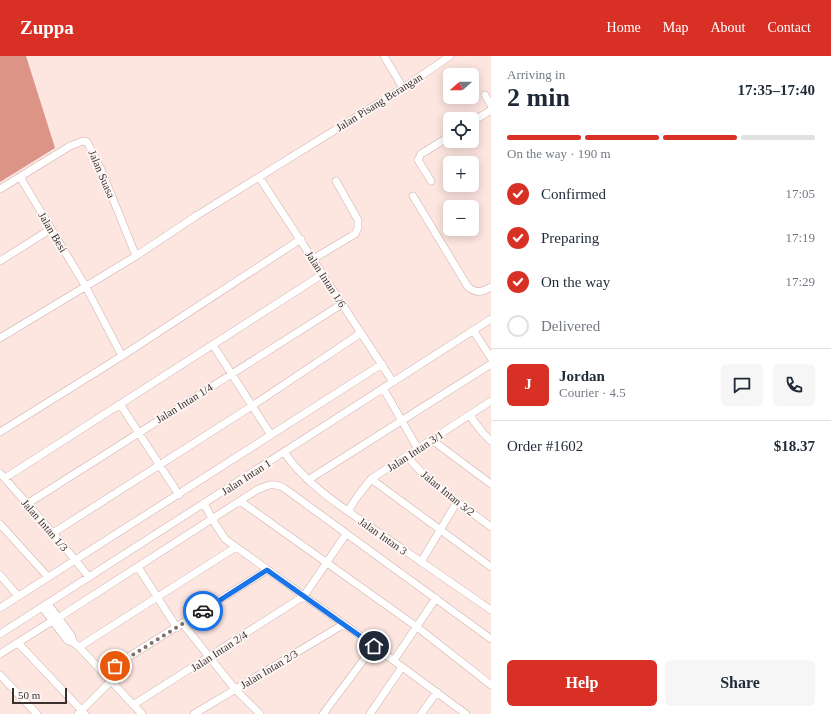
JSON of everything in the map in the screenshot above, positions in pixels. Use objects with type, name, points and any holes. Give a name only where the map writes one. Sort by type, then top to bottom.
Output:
[{"type":"street","points":[[384,56],[403,88]]},
{"type":"street","name":"Jalan Pisang Berangan","points":[[0,338],[136,256],[259,176],[403,88],[450,56]]},
{"type":"street","points":[[485,95],[491,105]]},
{"type":"street","points":[[479,118],[491,110]]},
{"type":"street","points":[[431,181],[418,158],[421,154],[443,140]]},
{"type":"street","name":"Jalan Suasa","points":[[0,189],[70,146],[88,142],[100,167],[136,256]]},
{"type":"street","name":"Jalan Intan 1/6","points":[[259,176],[393,382]]},
{"type":"street","name":"Jalan Besi","points":[[20,177],[86,287],[122,356]]},
{"type":"street","points":[[313,258],[355,234],[358,228],[358,220],[336,181]]},
{"type":"street","points":[[413,196],[468,287],[475,292],[481,292],[491,287]]},
{"type":"street","points":[[0,261],[51,229]]},
{"type":"street","points":[[0,432],[122,356],[301,239]]},
{"type":"street","points":[[2,476],[214,345],[323,274]]},
{"type":"street","name":"Jalan Intan 1/4","points":[[27,504],[342,304]]},
{"type":"street","name":"Jalan Intan 1","points":[[0,634],[491,319]]},
{"type":"street","points":[[473,330],[491,358]]},
{"type":"street","points":[[53,533],[252,406],[361,333]]},
{"type":"street","points":[[214,345],[271,435]]},
{"type":"street","points":[[0,608],[382,364]]},
{"type":"street","points":[[308,480],[491,364]]},
{"type":"street","points":[[383,388],[418,449]]},
{"type":"street","name":"Jalan Intan 3/1","points":[[348,511],[371,479],[491,401]]},
{"type":"street","points":[[120,404],[179,495]]},
{"type":"street","points":[[470,416],[491,441]]},
{"type":"street","points":[[432,440],[491,484]]},
{"type":"street","name":"Jalan Intan 3","points":[[284,452],[308,480],[348,511],[491,610]]},
{"type":"street","name":"Jalan Intan 3/2","points":[[407,456],[430,481],[491,527]]},
{"type":"street","name":"Jalan Intan 1/3","points":[[2,476],[53,533],[89,577]]},
{"type":"street","points":[[371,479],[491,567]]},
{"type":"street","points":[[0,654],[257,490],[270,484],[278,485],[284,488],[491,639]]},
{"type":"street","points":[[240,501],[417,628],[491,685]]},
{"type":"street","points":[[420,562],[457,502]]},
{"type":"street","points":[[204,503],[225,539],[394,660],[464,713]]},
{"type":"street","points":[[0,524],[48,577]]},
{"type":"street","points":[[304,596],[346,534]]},
{"type":"street","points":[[76,645],[157,597],[236,547]]},
{"type":"street","points":[[138,567],[157,597],[180,626],[209,657],[235,689],[260,714]]},
{"type":"street","points":[[103,673],[267,570]]},
{"type":"street","points":[[0,575],[18,596]]},
{"type":"street","name":"Jalan Intan 2/4","points":[[134,705],[304,596]]},
{"type":"street","points":[[394,660],[436,598]]},
{"type":"street","points":[[45,605],[55,619],[71,635],[76,645],[142,714]]},
{"type":"street","name":"Jalan Intan 2/3","points":[[194,714],[344,624]]},
{"type":"street","points":[[18,643],[82,713],[111,681]]},
{"type":"street","points":[[323,714],[374,646]]},
{"type":"street","points":[[370,714],[402,666]]},
{"type":"street","points":[[0,674],[37,714]]},
{"type":"street","points":[[421,714],[437,692]]},
{"type":"shaded area","points":[[0,56],[26,56],[55,148],[0,182]]},
{"type":"way so far","points":[[115,666],[203,611]]},
{"type":"route","points":[[203,611],[267,570],[374,646]]}]
